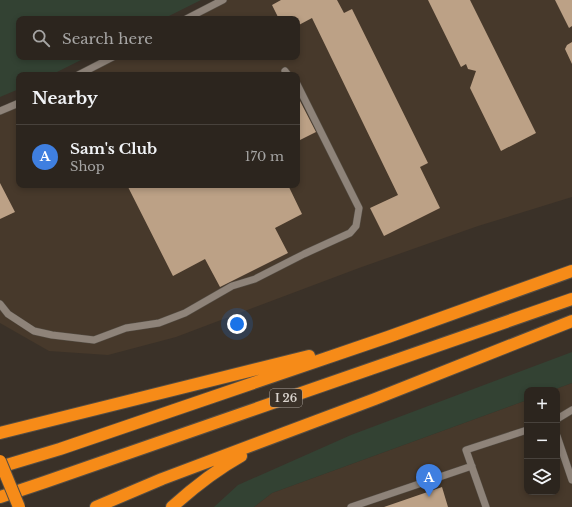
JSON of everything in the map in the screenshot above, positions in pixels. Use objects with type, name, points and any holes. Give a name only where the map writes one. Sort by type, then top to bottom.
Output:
[{"type":"highway","name":"I 26","points":[[0,468],[388,337],[572,271]]},
{"type":"highway","name":"I 26","points":[[0,497],[572,299]]},
{"type":"highway","points":[[96,507],[162,479],[572,321]]},
{"type":"highway","points":[[0,433],[388,337]]},
{"type":"highway","points":[[172,507],[186,494],[225,464],[271,438]]},
{"type":"highway","points":[[0,461],[19,507]]},
{"type":"street","points":[[192,16],[223,0]]},
{"type":"street","points":[[84,72],[107,60]]},
{"type":"street","points":[[0,304],[8,314],[34,331],[52,335],[94,340],[126,328],[159,323],[185,313],[232,286],[255,279],[350,233],[356,226],[359,208],[300,90]]},
{"type":"street","points":[[0,111],[16,104]]},
{"type":"street","points":[[560,417],[572,410]]},
{"type":"street","points":[[486,507],[466,450],[524,431]]},
{"type":"street","points":[[560,445],[572,480]]},
{"type":"street","points":[[351,507],[472,466]]},
{"type":"shaded area","points":[[216,0],[572,0],[572,197],[478,226],[359,268],[176,337],[108,355],[49,351],[0,323],[0,111],[16,104],[16,188],[300,188],[300,72],[84,72],[107,60],[300,60],[300,16],[191,16]]},
{"type":"shaded area","points":[[572,383],[572,507],[254,507],[272,493],[524,401],[524,495],[560,495],[560,387]]},
{"type":"green space","points":[[0,0],[201,0],[169,16],[16,16],[16,60],[81,60],[57,72],[16,72],[16,90],[0,97]]},
{"type":"green space","points":[[572,352],[572,383],[560,387],[524,387],[524,401],[272,493],[254,507],[214,507],[238,485],[351,435]]},
{"type":"building","points":[[281,0],[337,0],[344,13],[352,9],[428,163],[420,167],[440,208],[384,236],[370,208],[398,195],[312,18],[300,24],[300,16],[278,16],[272,5]]},
{"type":"building","points":[[428,0],[470,0],[536,133],[501,151],[470,88],[476,71],[468,69],[466,64],[461,67]]},
{"type":"building","points":[[555,0],[572,0],[572,26],[569,28]]},
{"type":"building","points":[[572,42],[572,64],[565,49],[567,45]]},
{"type":"building","points":[[300,101],[316,132],[300,140]]},
{"type":"building","points":[[0,183],[15,212],[0,219]]},
{"type":"building","points":[[129,188],[289,188],[302,214],[275,228],[288,253],[220,287],[205,259],[173,276]]},
{"type":"building","points":[[442,487],[448,507],[384,507]]},
{"type":"place","name":"Sam's Club","points":[[429,497]]}]
